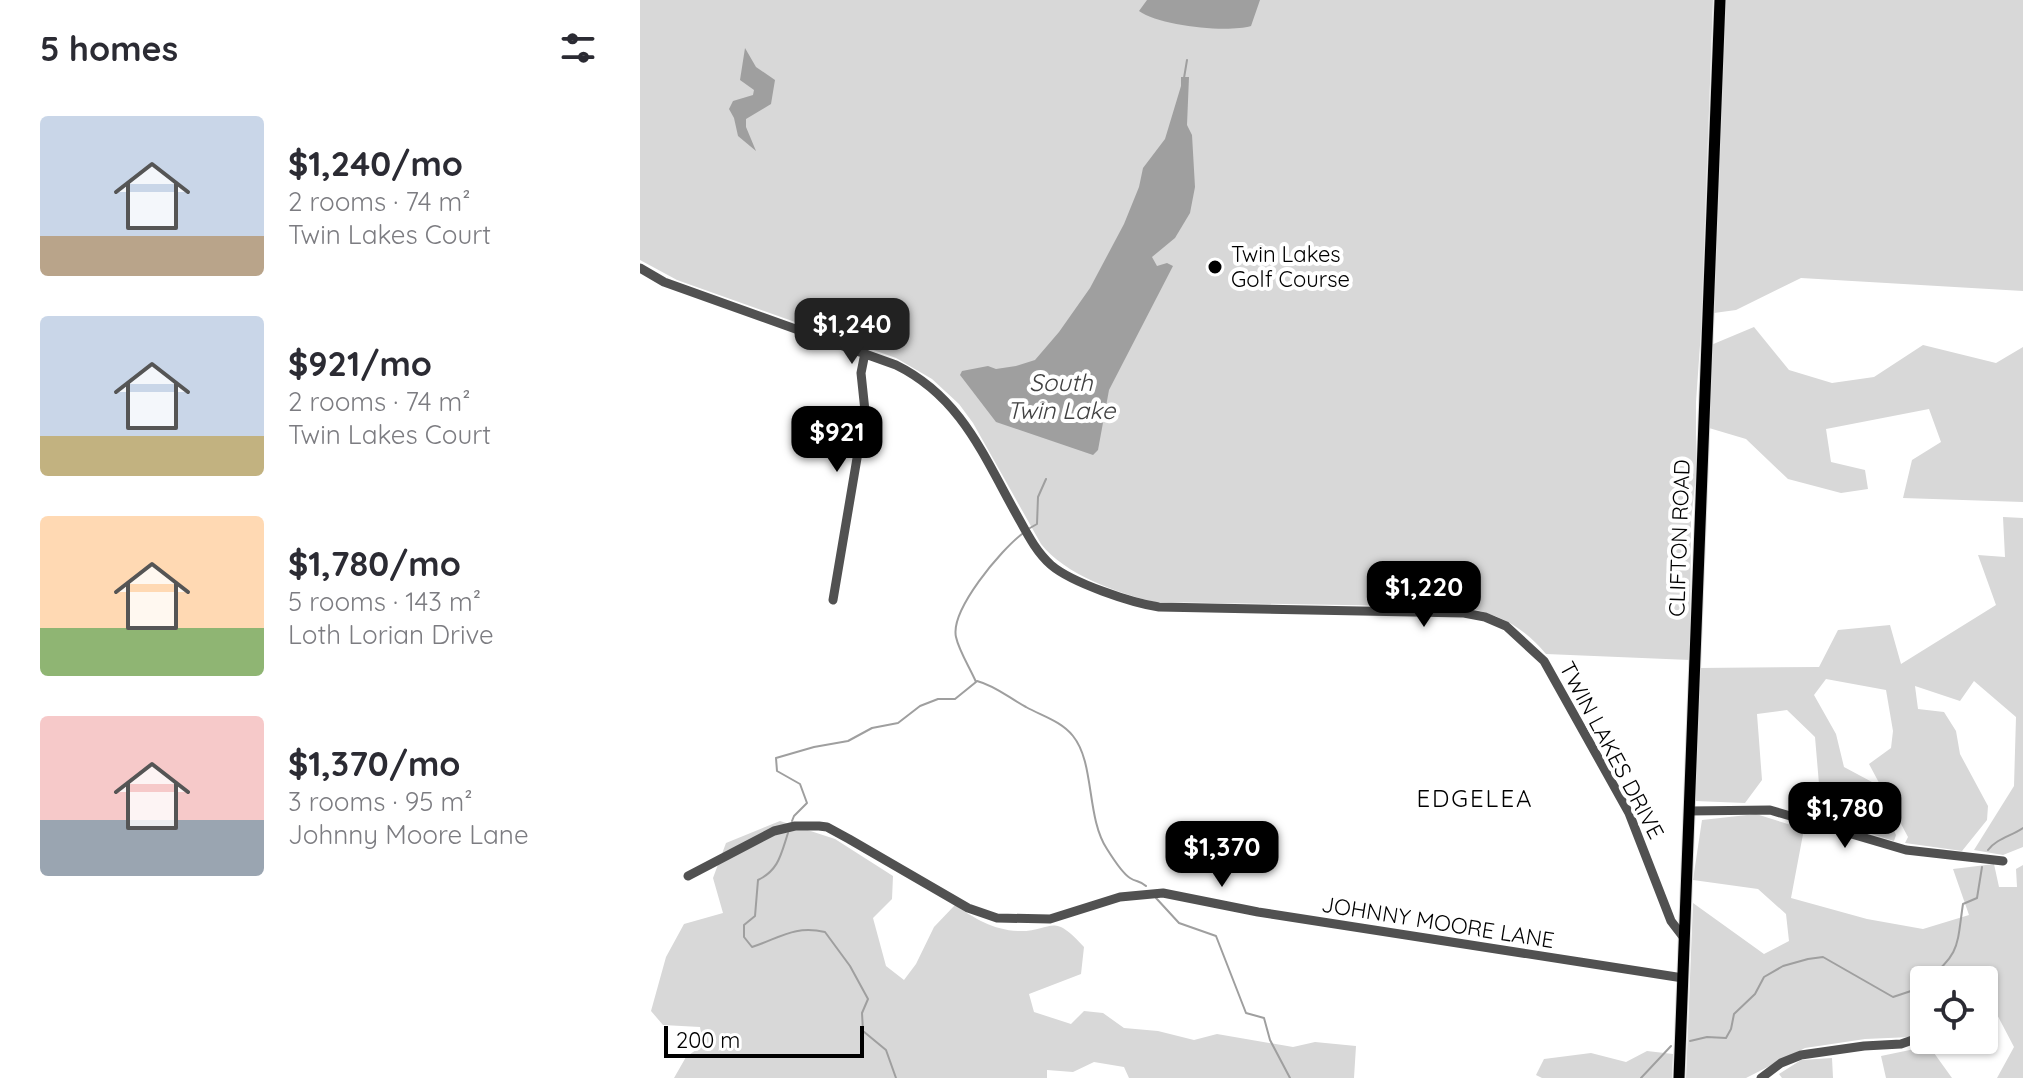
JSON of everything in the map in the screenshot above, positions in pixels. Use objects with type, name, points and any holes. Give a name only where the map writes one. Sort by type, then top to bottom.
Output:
[{"type":"main road","name":"CLIFTON ROAD","points":[[1679,1078],[1720,0]]},
{"type":"street","name":"TWIN LAKES DRIVE","points":[[640,268],[664,282],[911,372],[946,399],[978,446],[1029,538],[1058,570],[1144,605],[1464,613],[1506,626],[1534,649],[1553,675],[1629,813],[1671,921],[1684,938]]},
{"type":"street","points":[[833,600],[865,411],[861,373],[865,353]]},
{"type":"street","points":[[1689,811],[1770,810],[1906,850],[2003,861]]},
{"type":"street","name":"JOHNNY MOORE LANE","points":[[688,876],[785,827],[827,827],[968,908],[997,918],[1050,919],[1120,897],[1163,893],[1247,910],[1683,978]]},
{"type":"street","points":[[1761,1078],[1781,1063],[1801,1055],[1910,1041]]},
{"type":"shaded area","name":"Twin Lakes Golf Course","points":[[640,0],[1713,0],[1696,402],[1696,476],[1691,520],[1690,660],[1546,654],[1529,636],[1509,623],[1463,607],[1155,602],[1109,588],[1063,565],[1041,544],[973,423],[959,404],[932,379],[896,358],[677,280],[640,260]]},
{"type":"shaded area","points":[[1726,0],[2023,0],[2023,291],[1801,278],[1736,310],[1714,313]]},
{"type":"shaded area","points":[[1754,327],[1789,370],[1832,383],[1874,377],[1923,345],[1996,363],[2023,347],[2023,502],[1903,498],[1912,460],[1941,442],[1929,409],[1826,429],[1831,462],[1865,470],[1868,489],[1841,493],[1788,479],[1746,439],[1709,428],[1711,345]]},
{"type":"shaded area","points":[[2003,517],[2023,518],[2023,847],[2003,855],[1974,850],[2014,786],[2016,717],[1974,681],[1960,701],[1915,686],[1918,709],[1944,712],[1956,731],[1960,754],[1988,806],[1987,820],[1962,851],[1905,843],[1908,837],[1869,764],[1891,748],[1893,731],[1886,690],[1826,679],[1814,695],[1836,734],[1844,767],[1872,782],[1896,835],[1894,841],[1830,821],[1819,784],[1815,737],[1787,710],[1757,714],[1762,780],[1745,803],[1695,801],[1698,668],[1819,667],[1838,630],[1890,625],[1901,664],[1996,605],[1978,555],[2005,557]]},
{"type":"shaded area","points":[[1756,814],[1804,829],[1791,898],[1867,919],[1923,929],[1969,915],[1953,869],[1994,864],[1999,887],[2017,887],[2016,869],[2023,865],[2023,1078],[1997,1078],[2014,1047],[1998,1016],[1998,966],[1910,966],[1910,1037],[1865,1039],[1805,1048],[1746,1078],[1686,1078],[1693,903],[1764,954],[1789,941],[1786,914],[1758,889],[1693,880],[1702,820]]},
{"type":"shaded area","points":[[780,821],[835,839],[893,876],[892,899],[873,918],[886,966],[904,980],[916,964],[934,927],[955,905],[984,922],[1009,930],[1058,926],[1084,947],[1081,974],[1029,994],[1034,1012],[1071,1024],[1084,1011],[1103,1013],[1124,1028],[1158,1031],[1194,1040],[1217,1034],[1293,1047],[1315,1042],[1356,1046],[1354,1078],[1129,1078],[1124,1067],[1094,1062],[1073,1072],[1047,1070],[1047,1078],[674,1078],[686,1057],[703,1045],[700,1027],[663,1025],[651,1011],[666,957],[684,924],[723,913],[713,878],[726,843]]},
{"type":"shaded area","points":[[1910,1050],[1910,1054],[1935,1054],[1952,1078],[1886,1078],[1881,1056]]},
{"type":"shaded area","points":[[1647,1051],[1673,1054],[1672,1078],[1542,1078],[1536,1075],[1544,1059],[1591,1053],[1626,1062]]},
{"type":"shaded area","points":[[1832,1058],[1833,1078],[1782,1078],[1779,1074],[1801,1060]]},
{"type":"water","points":[[1147,0],[1260,0],[1251,26],[1226,29],[1162,21],[1139,11]]},
{"type":"water","points":[[745,48],[756,67],[775,80],[771,104],[746,119],[756,151],[738,136],[729,109],[733,101],[753,95],[754,90],[740,80]]},
{"type":"water","name":"South Twin Lake","points":[[1181,77],[1189,77],[1187,125],[1192,135],[1195,187],[1190,213],[1175,238],[1152,257],[1157,266],[1167,263],[1173,266],[1109,390],[1098,450],[1093,455],[996,422],[960,375],[962,371],[988,366],[996,369],[1016,366],[1035,360],[1059,332],[1090,288],[1124,224],[1143,168],[1165,139]]},
{"type":"waterway","points":[[1184,78],[1187,60]]},
{"type":"waterway","points":[[1030,528],[1037,524],[1038,497],[1046,479]]},
{"type":"waterway","points":[[792,821],[807,803],[800,784],[777,771],[776,758],[848,741],[872,728],[898,723],[920,706],[938,699],[955,699],[976,682],[957,642],[956,625],[979,581],[1022,534]]},
{"type":"waterway","points":[[977,681],[1057,723],[1073,736],[1085,761],[1100,836],[1124,872],[1146,886]]},
{"type":"waterway","points":[[1988,850],[1999,840],[2023,828]]},
{"type":"waterway","points":[[788,833],[775,866],[758,880],[755,916],[744,925],[744,937],[752,947],[796,931],[825,932],[850,966],[868,999],[862,1013],[863,1031],[886,1050],[896,1078]]},
{"type":"waterway","points":[[1943,966],[1952,955],[1958,939],[1963,904],[1977,898],[1982,867]]},
{"type":"waterway","points":[[1156,898],[1179,923],[1216,936],[1246,1013],[1264,1018],[1270,1040],[1290,1078]]},
{"type":"waterway","points":[[1690,1041],[1707,1037],[1726,1038],[1734,1014],[1755,994],[1764,977],[1783,966],[1808,959],[1823,957],[1893,997],[1910,991]]},
{"type":"waterway","points":[[1641,1078],[1671,1046]]},
{"type":"place","name":"Twin Lakes Golf Course","points":[[1215,267]]},
{"type":"district","name":"EDGELEA","points":[[1475,799]]}]
